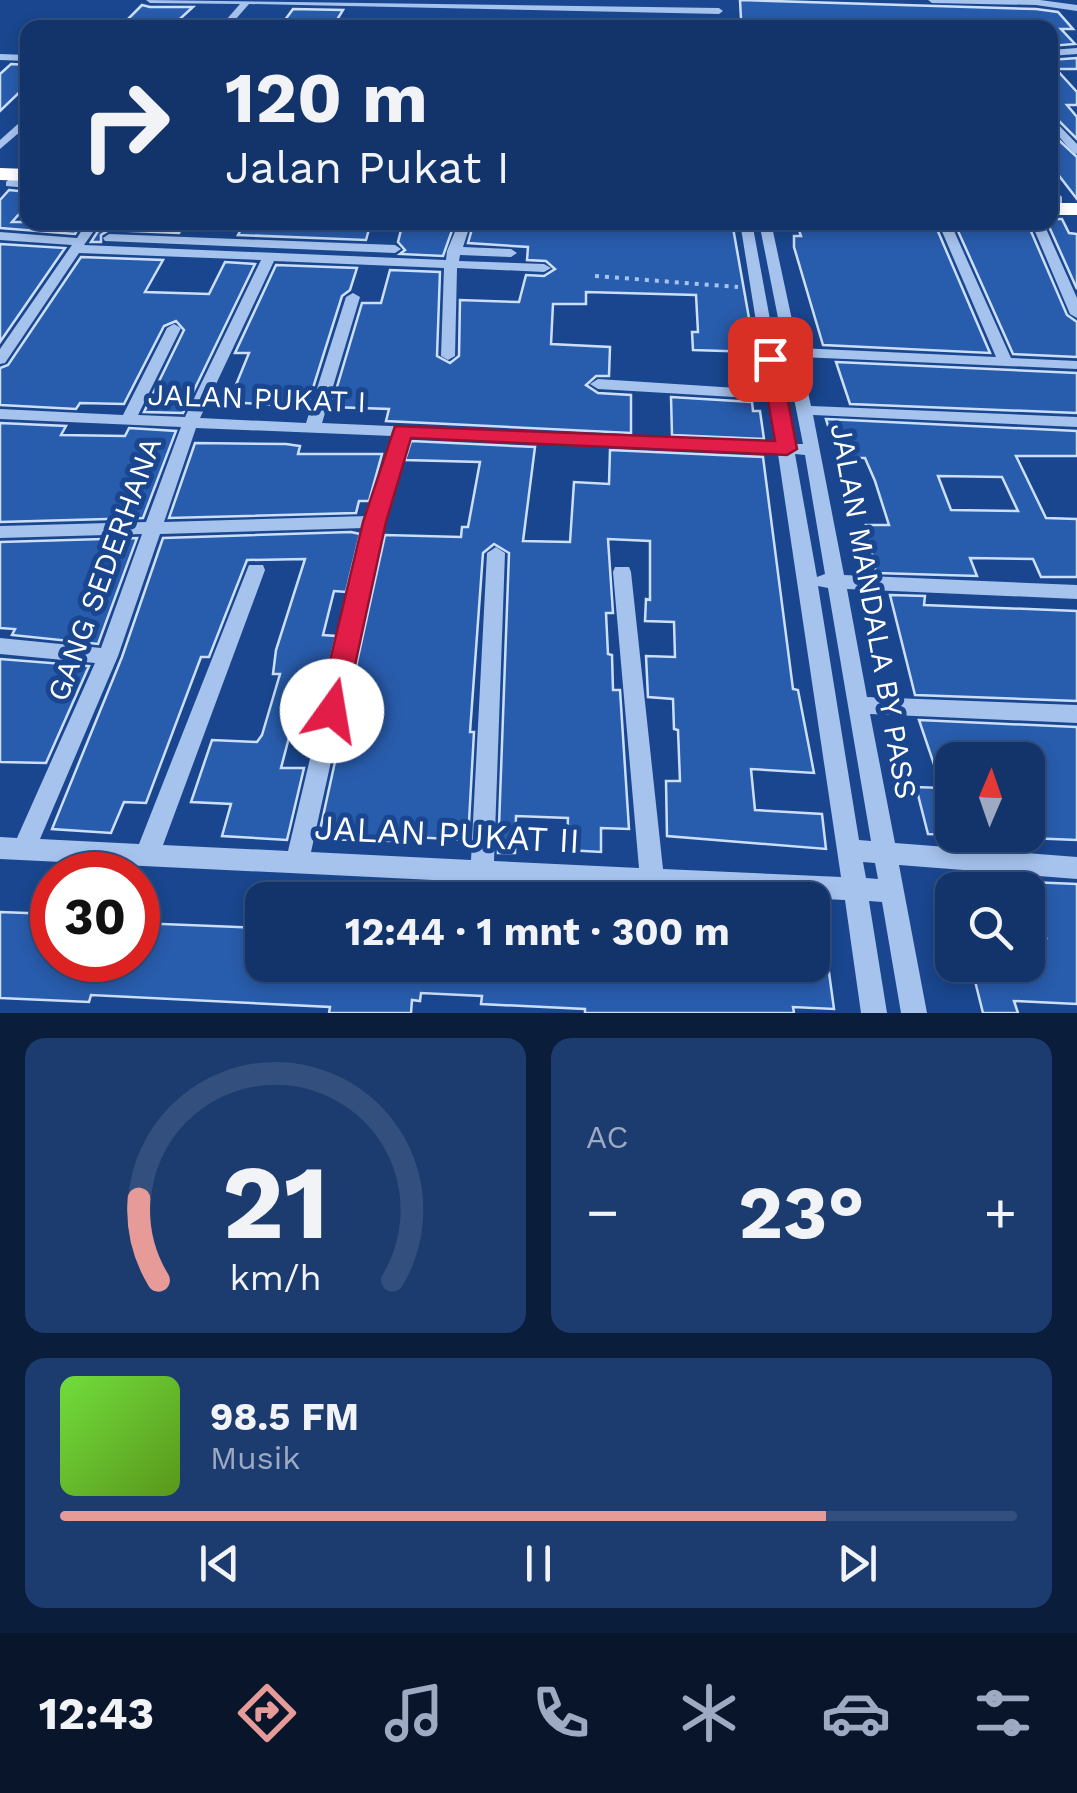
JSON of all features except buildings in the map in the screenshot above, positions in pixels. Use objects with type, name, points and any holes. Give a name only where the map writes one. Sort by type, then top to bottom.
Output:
[{"type":"street","points":[[150,0],[719,12]]},
{"type":"street","points":[[718,0],[721,20]]},
{"type":"street","points":[[932,0],[1041,2],[1077,8]]},
{"type":"street","points":[[680,20],[696,11]]},
{"type":"street","points":[[0,146],[20,126]]},
{"type":"street","points":[[1058,129],[1077,151]]},
{"type":"street","points":[[0,360],[89,230]]},
{"type":"street","points":[[448,356],[452,257],[463,230]]},
{"type":"street","name":"JALAN MANDALA BY PASS","points":[[747,230],[787,449],[874,1013]]},
{"type":"street","name":"JALAN MANDALA BY PASS","points":[[767,230],[812,450],[914,1013]]},
{"type":"street","points":[[948,230],[1005,361]]},
{"type":"street","points":[[1040,230],[1077,314]]},
{"type":"street","points":[[0,236],[78,246],[269,257],[452,257],[511,253]]},
{"type":"street","points":[[109,238],[260,238],[395,249]]},
{"type":"street","name":"GANG SEDERHANA","points":[[12,848],[108,656],[150,527],[190,423],[269,257]]},
{"type":"street","points":[[452,257],[544,268]]},
{"type":"street","points":[[313,427],[353,297]]},
{"type":"street","points":[[128,420],[174,328]]},
{"type":"street","points":[[792,352],[1077,364]]},
{"type":"street","points":[[598,384],[777,395]]},
{"type":"street","points":[[804,410],[1077,422]]},
{"type":"street","name":"JALAN PUKAT I","points":[[0,414],[812,450]]},
{"type":"street","points":[[297,862],[374,522],[402,431]]},
{"type":"street","points":[[0,532],[374,522]]},
{"type":"street","points":[[482,871],[496,554]]},
{"type":"street","points":[[148,852],[256,570]]},
{"type":"street","points":[[622,572],[652,879]]},
{"type":"street","points":[[808,580],[1077,592]]},
{"type":"street","points":[[0,646],[108,656]]},
{"type":"street","points":[[859,705],[1077,714]]},
{"type":"street","name":"JALAN PUKAT II","points":[[12,848],[89,852]]},
{"type":"street","points":[[848,850],[1077,868]]},
{"type":"street","name":"JALAN PUKAT II","points":[[160,856],[891,890]]},
{"type":"path","points":[[595,276],[758,288]]},
{"type":"route","points":[[332,711],[374,522],[402,431],[787,449],[770,359]]}]
